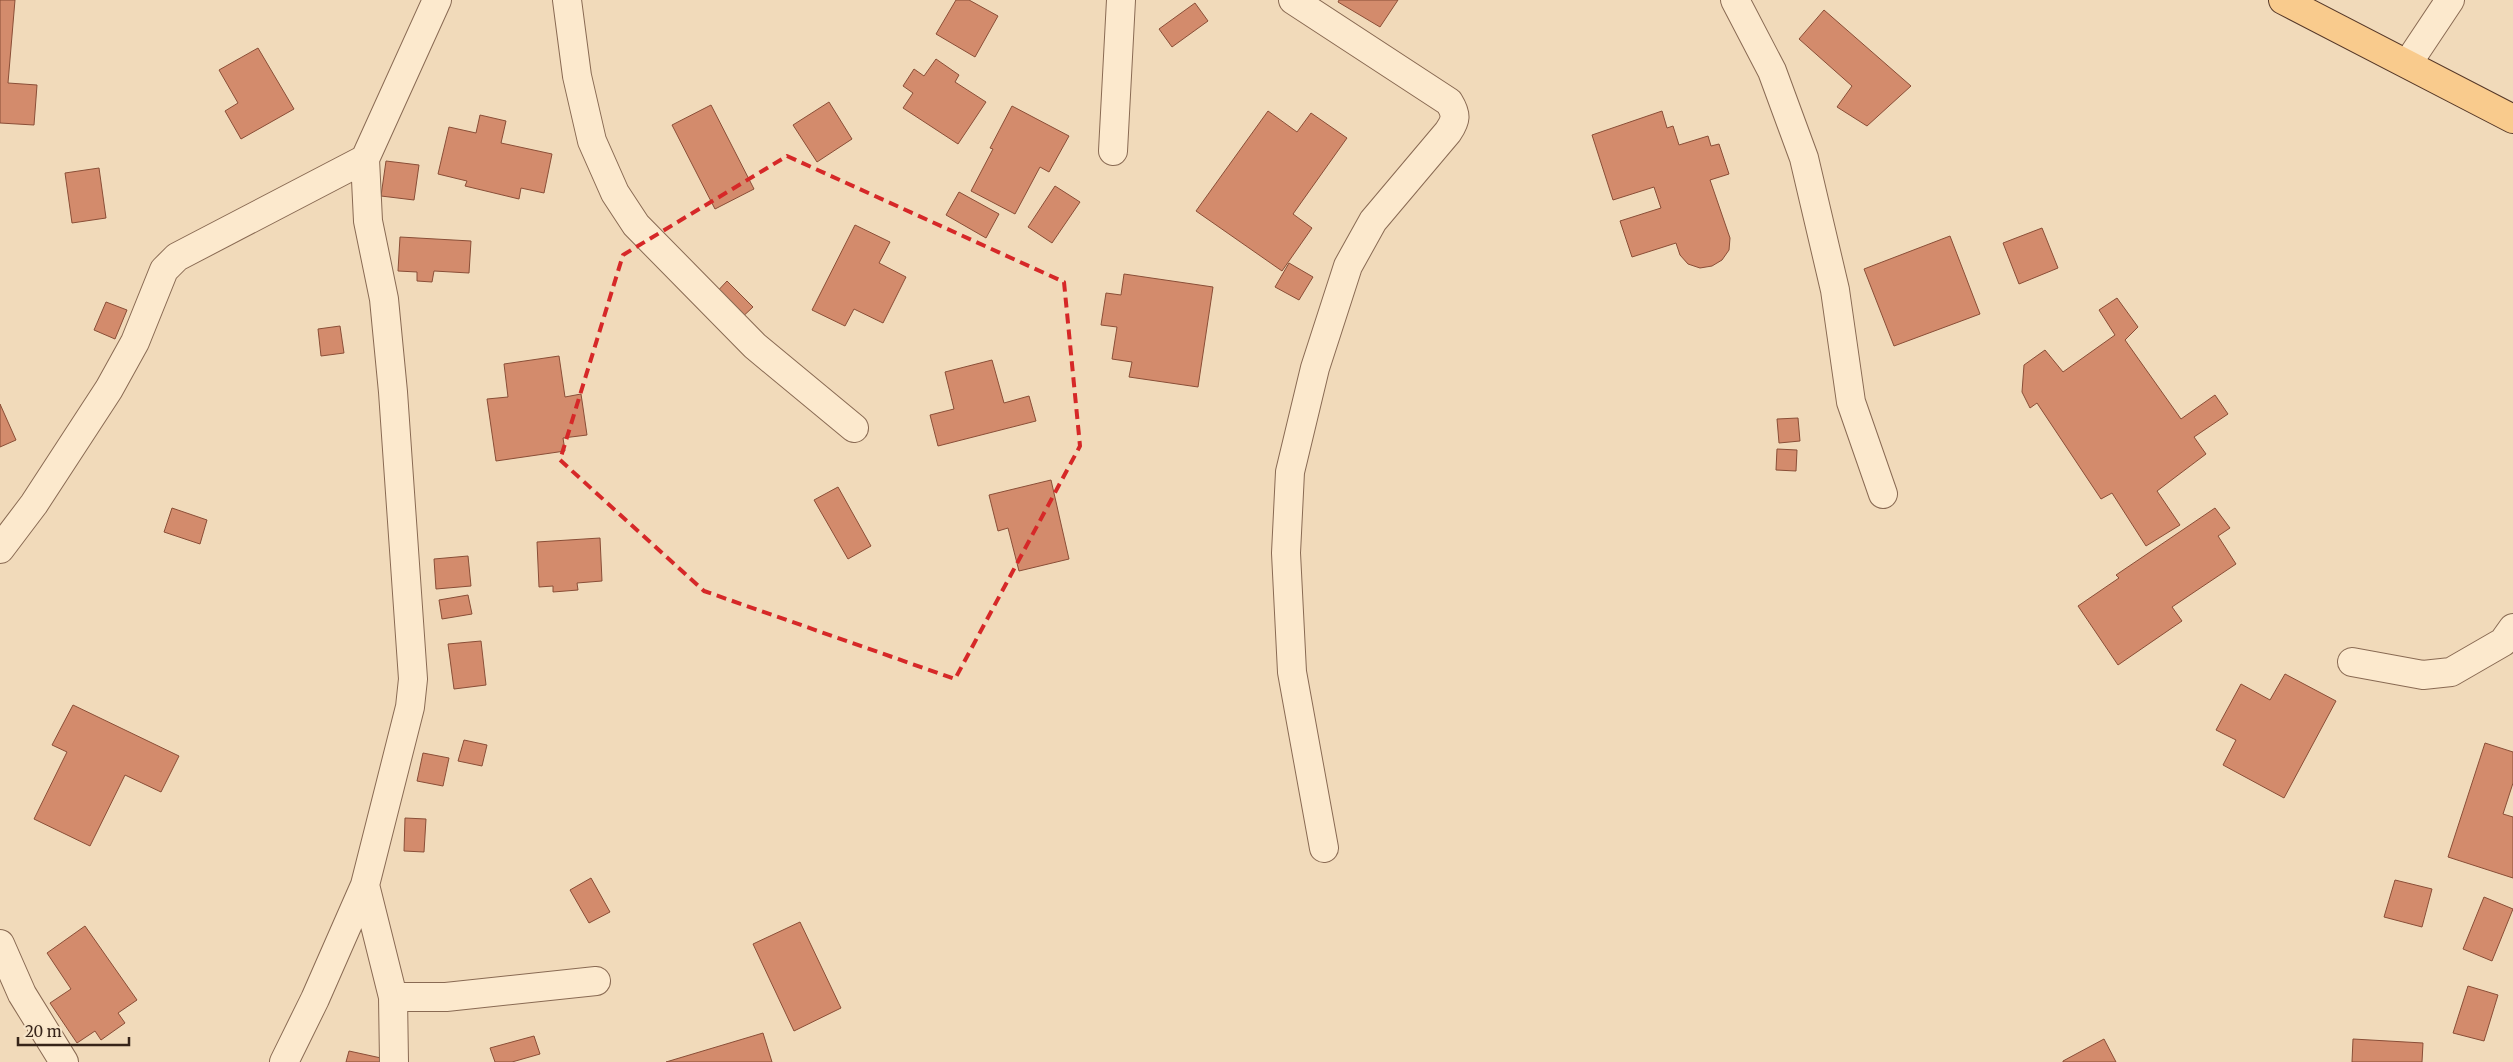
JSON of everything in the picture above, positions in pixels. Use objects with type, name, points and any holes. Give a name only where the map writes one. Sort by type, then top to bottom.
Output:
[{"type":"main road","points":[[2283,0],[2513,119]]},
{"type":"street","points":[[284,1062],[315,998],[365,885],[410,707],[413,679],[393,392],[384,299],[368,221],[365,159],[437,0]]},
{"type":"street","points":[[567,0],[577,76],[592,141],[615,193],[636,225],[755,346],[854,428]]},
{"type":"street","points":[[1113,152],[1122,0]]},
{"type":"street","points":[[1293,0],[1449,102],[1455,113],[1455,122],[1448,132],[1373,221],[1348,266],[1315,368],[1290,472],[1286,553],[1292,672],[1324,848]]},
{"type":"street","points":[[1735,0],[1772,71],[1804,158],[1835,290],[1851,402],[1883,494]]},
{"type":"street","points":[[2408,63],[2450,0]]},
{"type":"street","points":[[0,549],[34,504],[109,389],[135,342],[164,270],[176,257],[365,159]]},
{"type":"street","points":[[2352,662],[2423,676],[2451,672],[2503,642],[2513,628]]},
{"type":"street","points":[[365,885],[393,997],[394,1062]]},
{"type":"street","points":[[0,944],[22,994],[64,1062]]},
{"type":"street","points":[[393,997],[454,996],[596,981]]},
{"type":"highlighted area","points":[[787,156],[1064,282],[1080,446],[955,679],[704,591],[560,460],[623,255]]},
{"type":"building","points":[[0,0],[15,0],[8,83],[37,85],[34,125],[0,123]]},
{"type":"building","points":[[956,0],[969,0],[998,16],[975,57],[936,34]]},
{"type":"building","points":[[1339,0],[1398,0],[1380,27],[1338,2]]},
{"type":"building","points":[[1195,3],[1208,21],[1172,47],[1159,29]]},
{"type":"building","points":[[1824,10],[1911,86],[1867,126],[1837,107],[1852,86],[1799,39]]},
{"type":"building","points":[[258,48],[294,109],[241,139],[225,111],[238,103],[219,70]]},
{"type":"building","points":[[936,59],[959,75],[955,82],[986,102],[958,144],[903,108],[913,93],[903,86],[914,69],[924,76]]},
{"type":"building","points":[[829,102],[852,139],[817,162],[793,125]]},
{"type":"building","points":[[711,105],[754,189],[715,209],[672,125]]},
{"type":"building","points":[[1012,106],[1069,136],[1049,172],[1040,167],[1015,214],[971,191],[993,149],[990,148]]},
{"type":"building","points":[[1268,111],[1297,132],[1311,113],[1347,138],[1293,214],[1312,228],[1282,271],[1196,211]]},
{"type":"building","points":[[1662,111],[1667,128],[1673,126],[1679,145],[1708,136],[1711,146],[1719,144],[1729,174],[1710,180],[1730,238],[1729,250],[1722,260],[1712,266],[1700,268],[1688,264],[1680,255],[1676,243],[1632,257],[1620,221],[1661,208],[1654,187],[1613,200],[1592,135]]},
{"type":"building","points":[[480,115],[506,121],[501,143],[552,154],[544,193],[521,188],[519,199],[465,186],[467,181],[438,174],[449,127],[476,133]]},
{"type":"building","points":[[386,161],[419,165],[414,200],[381,196]]},
{"type":"building","points":[[99,168],[106,218],[72,223],[65,173]]},
{"type":"building","points":[[1055,186],[1080,202],[1052,243],[1028,227]]},
{"type":"building","points":[[959,192],[999,214],[986,238],[946,215]]},
{"type":"building","points":[[855,225],[890,242],[879,263],[906,277],[883,323],[854,309],[845,326],[812,310]]},
{"type":"building","points":[[2042,228],[2058,268],[2019,284],[2003,243]]},
{"type":"building","points":[[1950,236],[1980,314],[1894,346],[1864,269]]},
{"type":"building","points":[[400,237],[471,241],[469,273],[434,271],[432,282],[417,281],[417,272],[398,271]]},
{"type":"building","points":[[1289,263],[1313,277],[1299,300],[1275,287]]},
{"type":"building","points":[[1124,274],[1213,287],[1198,387],[1129,377],[1132,362],[1112,359],[1117,327],[1101,325],[1106,293],[1121,295]]},
{"type":"building","points":[[727,281],[753,307],[737,322],[712,297]]},
{"type":"building","points":[[2117,298],[2138,327],[2125,340],[2181,419],[2215,395],[2228,414],[2194,437],[2206,454],[2157,491],[2180,525],[2146,546],[2112,493],[2101,499],[2037,403],[2030,408],[2022,392],[2024,365],[2045,350],[2063,372],[2115,335],[2099,310]]},
{"type":"building","points":[[106,302],[127,310],[115,339],[94,330]]},
{"type":"building","points":[[340,326],[344,353],[321,356],[318,329]]},
{"type":"building","points":[[559,356],[565,397],[581,394],[587,435],[563,438],[565,451],[496,461],[487,399],[508,397],[504,364]]},
{"type":"building","points":[[992,360],[1004,403],[1029,396],[1036,421],[938,446],[930,415],[954,409],[945,372]]},
{"type":"building","points":[[0,404],[16,440],[0,447]]},
{"type":"building","points":[[1798,418],[1800,441],[1779,443],[1777,419]]},
{"type":"building","points":[[1777,449],[1797,450],[1796,471],[1776,470]]},
{"type":"building","points":[[1051,480],[1069,559],[1019,571],[1008,528],[998,531],[989,495]]},
{"type":"building","points":[[838,487],[871,546],[848,559],[814,500]]},
{"type":"building","points":[[172,508],[207,520],[200,544],[164,532]]},
{"type":"building","points":[[2215,508],[2230,528],[2218,536],[2236,564],[2172,607],[2182,621],[2118,665],[2078,606],[2119,578],[2116,575]]},
{"type":"building","points":[[600,538],[602,581],[577,583],[578,590],[553,592],[553,586],[539,587],[537,542]]},
{"type":"building","points":[[468,556],[471,586],[436,589],[434,559]]},
{"type":"building","points":[[468,595],[472,614],[442,619],[439,600]]},
{"type":"building","points":[[481,641],[486,685],[454,689],[448,644]]},
{"type":"building","points":[[2285,674],[2336,701],[2284,798],[2223,765],[2236,740],[2216,730],[2241,684],[2270,700]]},
{"type":"building","points":[[73,705],[179,756],[161,792],[125,775],[90,846],[34,819],[67,752],[52,745]]},
{"type":"building","points":[[464,740],[487,745],[482,766],[458,761]]},
{"type":"building","points":[[2485,743],[2513,752],[2513,783],[2503,814],[2513,817],[2513,878],[2448,857]]},
{"type":"building","points":[[423,753],[449,758],[443,786],[417,781]]},
{"type":"building","points":[[405,818],[426,819],[424,852],[404,851]]},
{"type":"building","points":[[591,878],[610,912],[589,923],[570,890]]},
{"type":"building","points":[[2395,880],[2432,889],[2422,927],[2384,917]]},
{"type":"building","points":[[2484,897],[2513,909],[2492,961],[2463,949]]},
{"type":"building","points":[[800,922],[841,1008],[794,1031],[753,944]]},
{"type":"building","points":[[85,926],[137,1000],[118,1013],[125,1023],[101,1040],[95,1031],[77,1043],[50,1003],[71,989],[47,953]]},
{"type":"building","points":[[2468,986],[2498,995],[2484,1041],[2453,1033]]},
{"type":"building","points":[[763,1033],[772,1062],[666,1062]]},
{"type":"building","points":[[534,1036],[540,1054],[512,1062],[495,1062],[490,1048]]},
{"type":"building","points":[[2104,1039],[2116,1062],[2063,1062],[2063,1061]]},
{"type":"building","points":[[2353,1039],[2423,1043],[2422,1062],[2352,1062]]},
{"type":"building","points":[[349,1051],[381,1058],[380,1062],[346,1062]]}]
